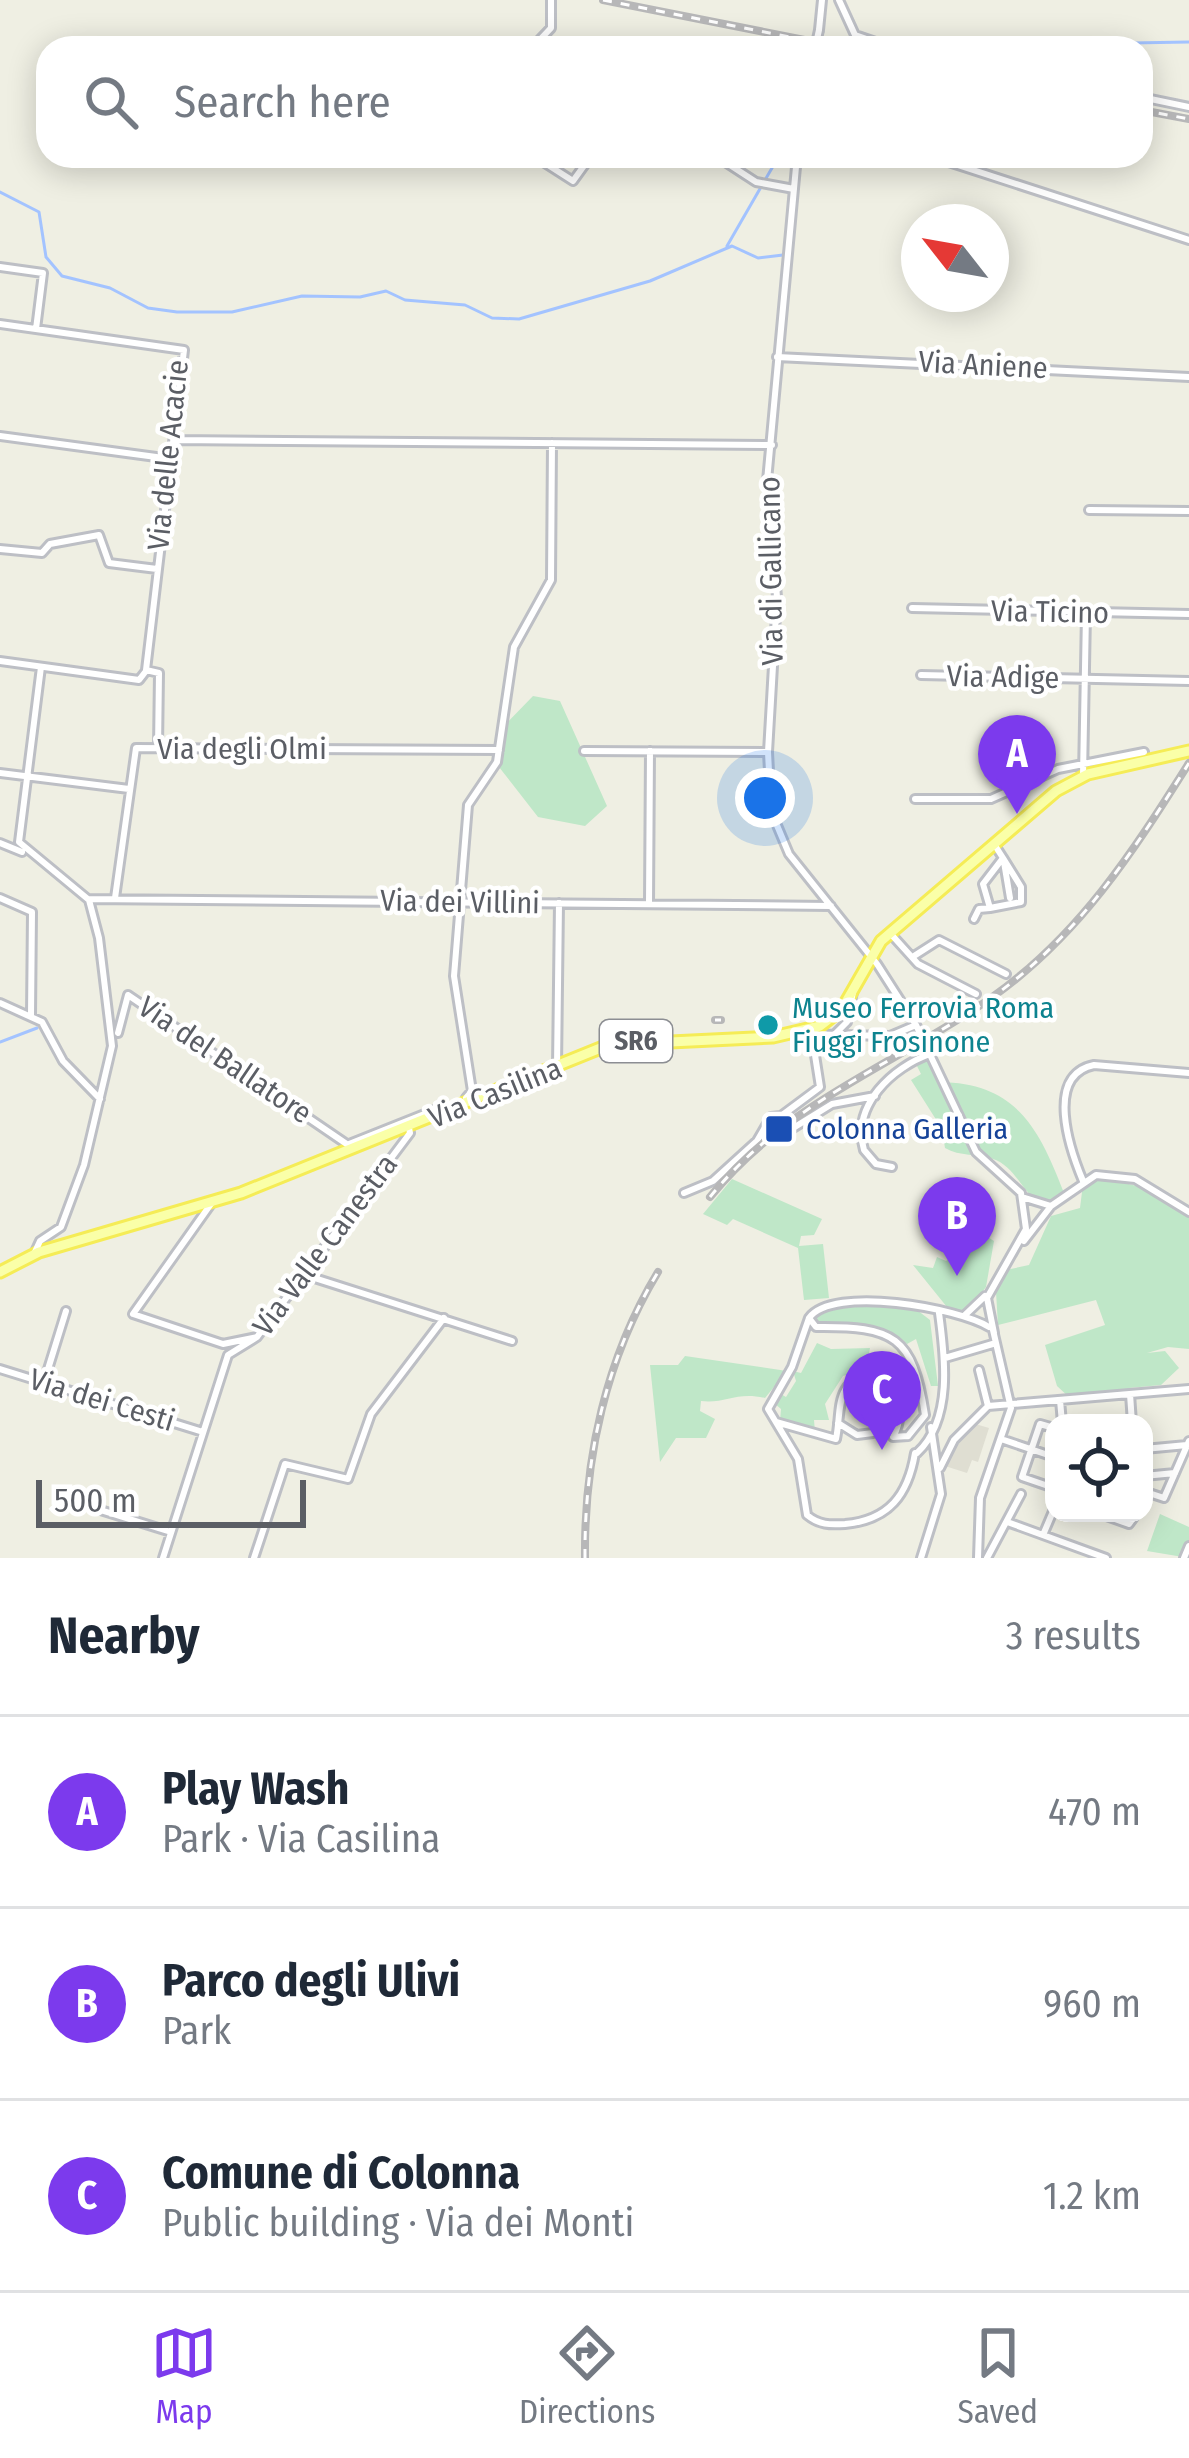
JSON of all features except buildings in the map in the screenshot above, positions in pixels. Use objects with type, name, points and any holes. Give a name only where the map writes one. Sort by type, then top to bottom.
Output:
[{"type":"main road","points":[[797,1034],[833,1018],[854,986],[879,969],[889,934],[1083,771],[1186,751]]},
{"type":"main road","name":"Via Casilina","points":[[0,1272],[34,1254],[213,1201],[614,1044],[797,1034]]},
{"type":"street","points":[[543,36],[552,25],[551,0]]},
{"type":"street","points":[[818,36],[822,0]]},
{"type":"street","points":[[839,0],[853,33],[861,36]]},
{"type":"street","points":[[1153,100],[1189,107]]},
{"type":"street","points":[[552,168],[572,181],[582,168]]},
{"type":"street","points":[[735,168],[757,182],[794,189]]},
{"type":"street","name":"Via di Gallicano","points":[[796,168],[766,490],[777,607],[768,752],[771,811],[778,834],[916,1024],[976,1152],[1011,1179],[1022,1197]]},
{"type":"street","points":[[967,168],[1189,240]]},
{"type":"street","points":[[0,267],[44,273],[36,329]]},
{"type":"street","name":"Via delle Acacie","points":[[0,324],[183,348],[146,670]]},
{"type":"street","name":"Via Aniene","points":[[777,357],[1189,377]]},
{"type":"street","points":[[0,436],[171,459]]},
{"type":"street","points":[[174,440],[772,445]]},
{"type":"street","points":[[351,1147],[471,1094],[454,976],[469,802],[494,768],[514,647],[551,580],[552,443]]},
{"type":"street","points":[[1089,510],[1189,511]]},
{"type":"street","points":[[0,548],[43,553],[51,544],[98,535],[104,538],[109,563],[157,569]]},
{"type":"street","name":"Via Ticino","points":[[912,608],[1189,614]]},
{"type":"street","points":[[1083,771],[1086,613]]},
{"type":"street","points":[[0,661],[139,680],[146,670],[159,673],[158,748]]},
{"type":"street","points":[[34,1254],[41,1239],[62,1223],[100,1100],[112,1037],[88,899],[20,845],[41,667]]},
{"type":"street","name":"Via Adige","points":[[921,675],[1189,681]]},
{"type":"street","name":"Via degli Olmi","points":[[115,898],[135,749],[500,750]]},
{"type":"street","points":[[584,751],[768,752]]},
{"type":"street","points":[[650,751],[650,904]]},
{"type":"street","points":[[915,799],[988,800],[1054,771],[1083,771],[1144,752]]},
{"type":"street","points":[[0,773],[129,789]]},
{"type":"street","points":[[0,843],[27,855],[88,899]]},
{"type":"street","points":[[974,919],[979,909],[1022,901],[1022,886],[994,844]]},
{"type":"street","points":[[1003,858],[1010,898]]},
{"type":"street","points":[[989,908],[983,885],[1003,858]]},
{"type":"street","points":[[0,898],[32,912],[31,1015]]},
{"type":"street","name":"Via dei Villini","points":[[88,899],[831,906]]},
{"type":"street","points":[[557,1070],[559,903]]},
{"type":"street","points":[[889,934],[919,964],[976,994]]},
{"type":"street","points":[[914,956],[938,940],[1006,974]]},
{"type":"street","points":[[833,1035],[847,1022],[854,986],[868,969],[879,969]]},
{"type":"street","name":"Via del Ballatore","points":[[118,1034],[128,995],[351,1147]]},
{"type":"street","points":[[2,1006],[31,1015],[44,1025],[63,1061],[100,1100]]},
{"type":"street","points":[[797,1034],[890,1036],[916,1024]]},
{"type":"street","points":[[684,1193],[704,1190],[757,1141],[771,1117],[783,1115],[820,1088],[812,1036]]},
{"type":"street","points":[[892,1167],[871,1160],[861,1142],[875,1096],[891,1072],[930,1054]]},
{"type":"street","points":[[1083,1181],[1065,1120],[1067,1090],[1077,1072],[1094,1065],[1189,1073]]},
{"type":"street","points":[[777,1138],[832,1104],[875,1096]]},
{"type":"street","name":"Via Valle Canestra","points":[[164,1558],[229,1354],[257,1337],[410,1133],[409,1128]]},
{"type":"street","points":[[958,1316],[977,1308],[1051,1206],[1083,1181],[1103,1173],[1121,1175],[1189,1212]]},
{"type":"street","points":[[1022,1197],[1051,1206]]},
{"type":"street","points":[[1017,1247],[1028,1222],[1022,1197]]},
{"type":"street","points":[[213,1201],[133,1315],[223,1344],[257,1337]]},
{"type":"street","points":[[305,1275],[512,1341]]},
{"type":"street","points":[[988,1314],[998,1277]]},
{"type":"street","points":[[978,1558],[980,1498],[1004,1440],[1010,1404],[988,1314],[991,1288]]},
{"type":"street","points":[[939,1312],[947,1379],[906,1487],[889,1510],[860,1522],[818,1523],[804,1510],[800,1463],[770,1404],[791,1369],[809,1318],[818,1310],[871,1301],[939,1312],[974,1319],[994,1335]]},
{"type":"street","points":[[977,1308],[988,1314]]},
{"type":"street","points":[[44,1382],[66,1311]]},
{"type":"street","points":[[974,1319],[988,1314]]},
{"type":"street","points":[[254,1558],[285,1464],[348,1479],[371,1414],[443,1318]]},
{"type":"street","points":[[776,1422],[837,1438],[838,1402],[855,1379],[879,1376],[901,1412],[893,1437],[908,1436],[925,1412],[918,1373],[902,1343],[866,1326],[818,1327],[809,1318]]},
{"type":"street","points":[[945,1358],[994,1335]]},
{"type":"street","name":"Via dei Cesti","points":[[0,1369],[203,1432]]},
{"type":"street","points":[[979,1370],[988,1406]]},
{"type":"street","points":[[940,1468],[954,1440],[988,1406],[1189,1389]]},
{"type":"street","points":[[1130,1394],[1131,1414]]},
{"type":"street","points":[[1060,1400],[1061,1414]]},
{"type":"street","points":[[838,1423],[857,1435],[873,1433]]},
{"type":"street","points":[[1045,1425],[1040,1424],[1022,1477],[1045,1484]]},
{"type":"street","points":[[921,1558],[940,1508],[940,1445],[931,1426]]},
{"type":"street","points":[[908,1436],[916,1453]]},
{"type":"street","points":[[1004,1440],[1045,1454]]},
{"type":"street","points":[[1153,1448],[1188,1443]]},
{"type":"street","points":[[1153,1494],[1165,1498],[1188,1443]]},
{"type":"street","points":[[1153,1475],[1175,1473]]},
{"type":"street","points":[[987,1558],[1022,1494]]},
{"type":"street","points":[[94,1508],[171,1532]]},
{"type":"street","points":[[1043,1535],[1048,1522]]},
{"type":"street","points":[[1010,1523],[1106,1558]]},
{"type":"street","points":[[1184,1558],[1189,1546]]},
{"type":"shaded area","points":[[972,1423],[989,1428],[978,1462],[972,1460],[967,1473],[945,1466],[955,1441]]},
{"type":"green space","points":[[533,696],[560,701],[607,806],[585,826],[538,817],[499,767],[504,726]]},
{"type":"green space","points":[[928,1057],[940,1082],[988,1091],[1021,1114],[1045,1148],[1064,1193],[1044,1205],[1001,1163],[945,1148],[942,1129],[911,1080],[921,1074],[915,1062]]},
{"type":"green space","points":[[1095,1176],[1137,1186],[1189,1216],[1189,1349],[1168,1347],[1147,1353],[1165,1351],[1179,1368],[1161,1385],[1129,1388],[1130,1394],[1071,1399],[1057,1386],[1045,1345],[1105,1325],[1096,1300],[998,1325],[996,1292],[1006,1270],[1029,1265],[1051,1216],[1080,1208],[1083,1184]]},
{"type":"green space","points":[[732,1179],[822,1219],[814,1235],[801,1236],[799,1246],[823,1244],[829,1298],[804,1300],[798,1248],[733,1219],[727,1225],[703,1214]]},
{"type":"green space","points":[[986,1236],[994,1241],[986,1287],[966,1314],[951,1312],[913,1265],[933,1268],[937,1257],[946,1261]]},
{"type":"green space","points":[[863,1303],[917,1310],[930,1320],[938,1386],[931,1386],[916,1339],[907,1344],[874,1327],[813,1323],[816,1312]]},
{"type":"green space","points":[[817,1343],[831,1349],[870,1348],[866,1368],[843,1376],[825,1404],[829,1420],[814,1420],[815,1432],[780,1421],[781,1409],[774,1403],[779,1393],[786,1397],[796,1381],[793,1371],[801,1373]]},
{"type":"green space","points":[[685,1356],[787,1371],[765,1398],[701,1401],[700,1411],[715,1419],[706,1438],[676,1438],[660,1462],[650,1365],[678,1365]]},
{"type":"green space","points":[[1160,1514],[1189,1527],[1189,1558],[1147,1551]]},
{"type":"waterway","points":[[1153,43],[1189,42]]},
{"type":"waterway","points":[[765,180],[772,168]]},
{"type":"waterway","points":[[727,246],[761,187]]},
{"type":"waterway","points":[[0,192],[39,212],[46,257],[62,276],[110,288],[148,308],[177,312],[232,312],[302,296],[360,297],[386,291],[405,300],[465,305],[492,318],[519,319],[650,281],[732,246],[758,258],[783,255]]},
{"type":"waterway","points":[[0,1042],[37,1028]]},
{"type":"railway","points":[[603,0],[784,36]]},
{"type":"railway","points":[[1153,112],[1189,119]]},
{"type":"railway","points":[[710,1197],[773,1135],[991,998],[1051,948],[1102,891],[1189,763]]},
{"type":"railway","points":[[715,1020],[721,1020]]},
{"type":"railway","points":[[585,1558],[589,1483],[602,1410],[625,1339],[658,1272]]},
{"type":"place","name":"Play Wash","points":[[1017,814]]},
{"type":"place","name":"Museo Ferrovia Roma Fiuggi Frosinone","points":[[768,1025]]},
{"type":"place","name":"Colonna Galleria","points":[[779,1129]]},
{"type":"place","name":"Parco degli Ulivi","points":[[957,1276]]},
{"type":"place","name":"Comune di Colonna","points":[[882,1450]]}]
